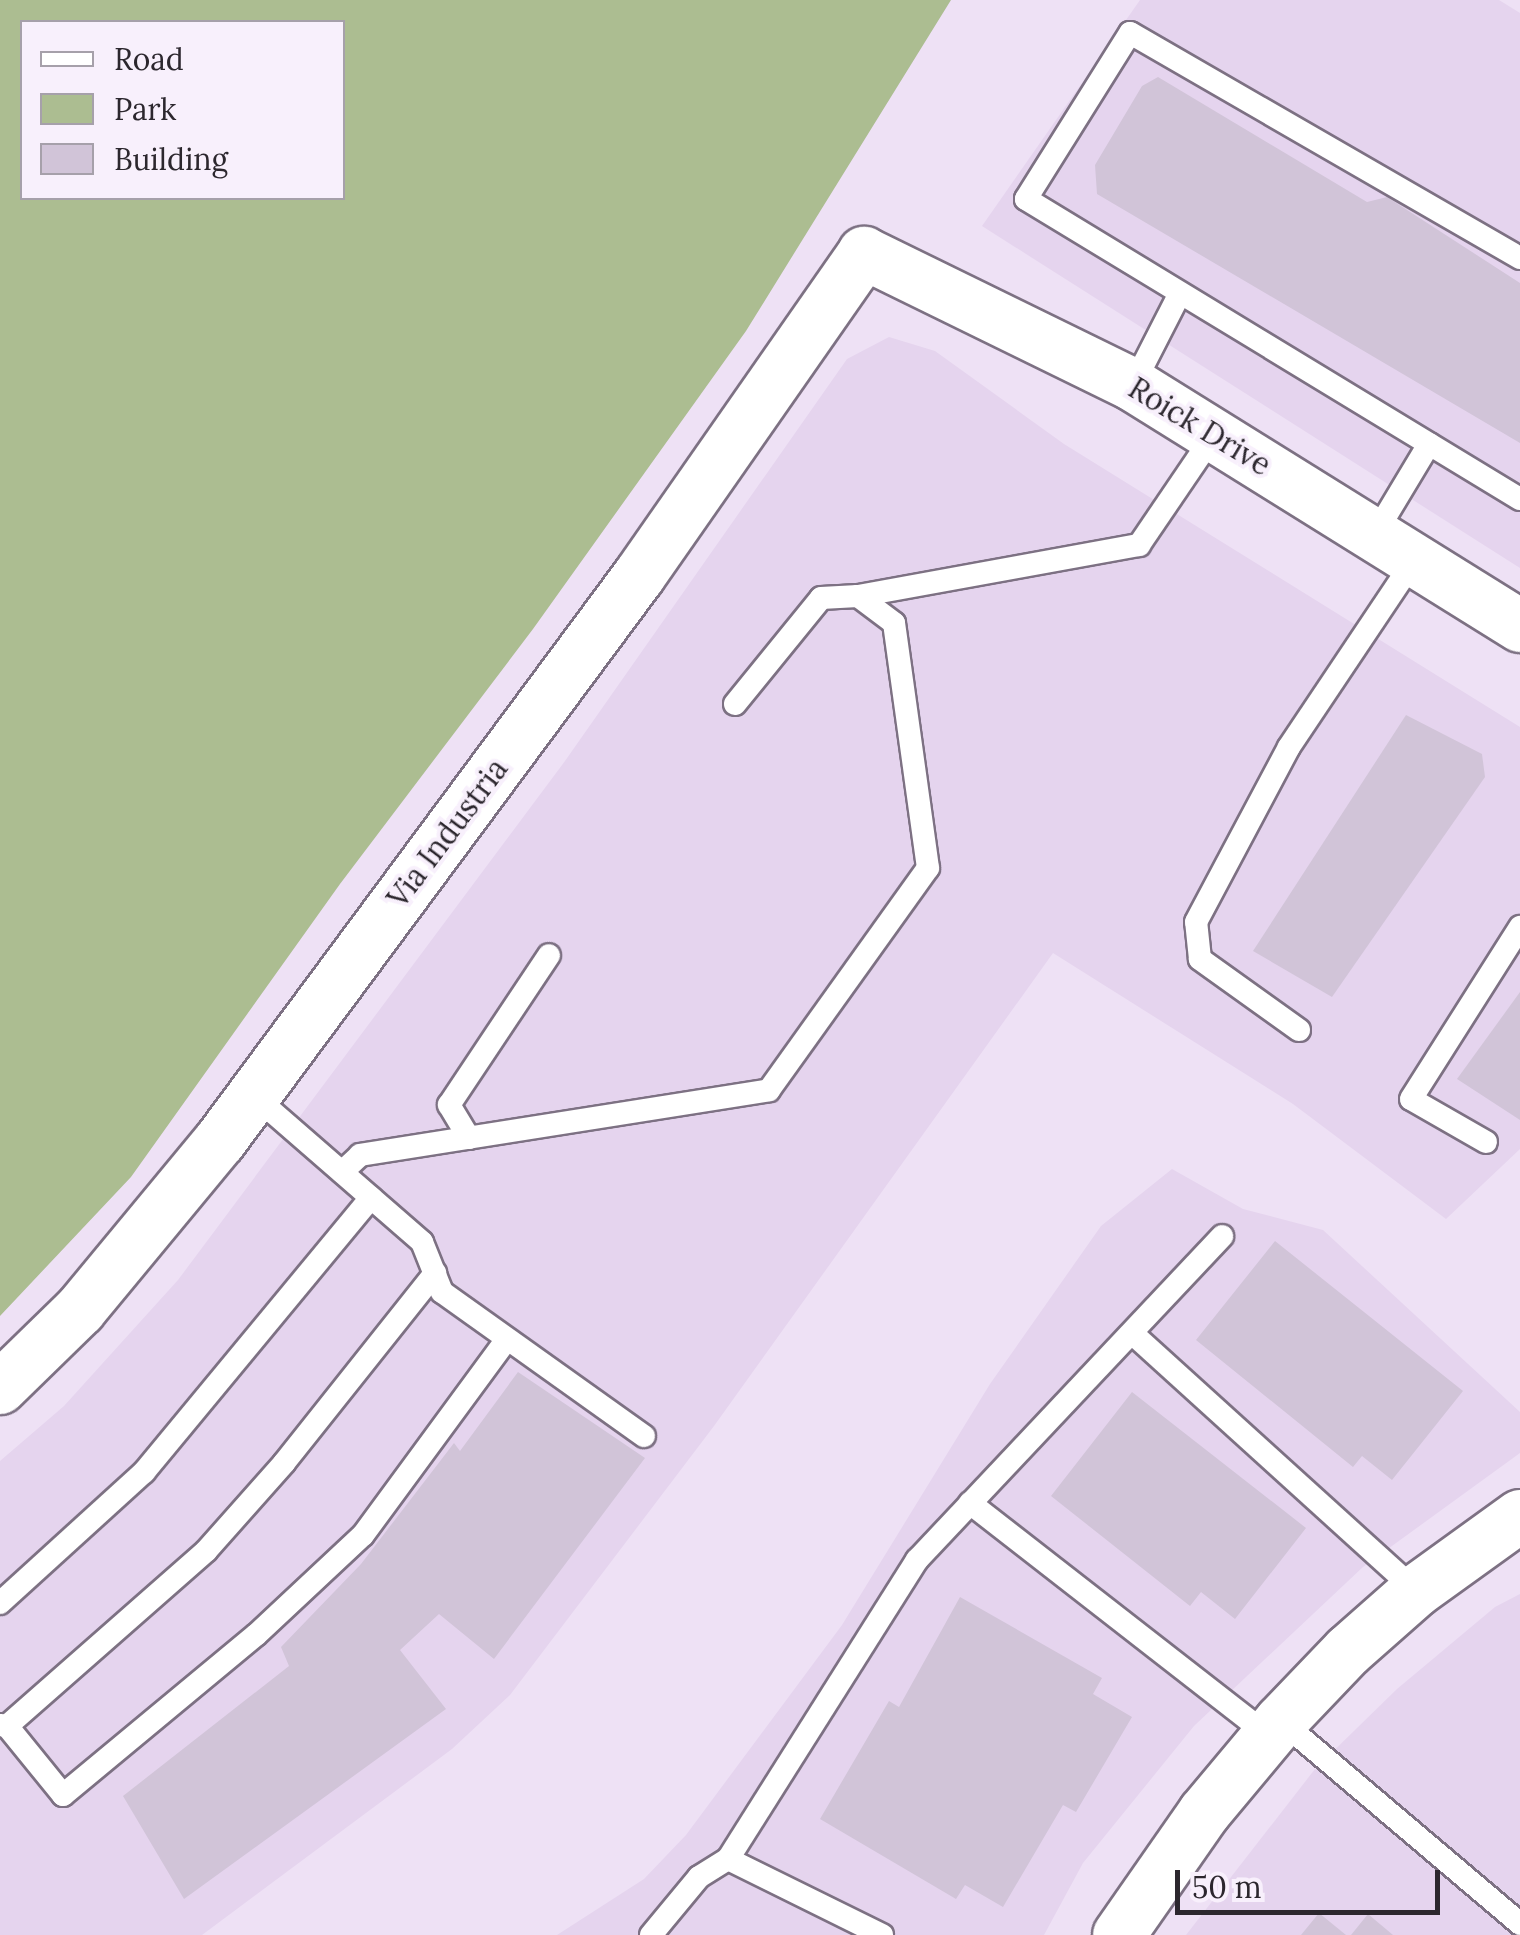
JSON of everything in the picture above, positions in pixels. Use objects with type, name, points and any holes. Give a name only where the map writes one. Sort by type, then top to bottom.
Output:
[{"type":"street","name":"Roick Drive","points":[[864,253],[1133,385],[1520,626]]},
{"type":"street","name":"Via Industria","points":[[0,1388],[80,1310],[253,1096],[639,576],[864,253]]},
{"type":"street","points":[[1118,1935],[1204,1813],[1274,1728],[1348,1651],[1416,1592],[1520,1516]]},
{"type":"lane","points":[[1520,258],[1130,33],[1026,200],[1520,499]]},
{"type":"lane","points":[[1133,385],[1180,293]]},
{"type":"lane","points":[[735,704],[821,598],[858,596],[1139,545],[1215,433]]},
{"type":"lane","points":[[1298,1030],[1200,959],[1196,922],[1395,547],[1429,444]]},
{"type":"lane","points":[[342,1172],[360,1155],[769,1090],[928,868],[894,623],[858,596]]},
{"type":"lane","points":[[1486,1142],[1411,1099],[1520,928]]},
{"type":"lane","points":[[470,1138],[449,1105],[548,955]]},
{"type":"lane","points":[[253,1096],[422,1242],[442,1292],[644,1436]]},
{"type":"lane","points":[[0,1602],[144,1472],[372,1198]]},
{"type":"lane","points":[[651,1935],[699,1877],[728,1859],[916,1560],[1222,1236]]},
{"type":"lane","points":[[435,1273],[284,1463],[206,1551],[4,1725],[64,1795],[256,1636],[363,1535],[507,1339]]},
{"type":"lane","points":[[1133,1334],[1416,1592]]},
{"type":"lane","points":[[970,1503],[1274,1728],[1520,1924]]},
{"type":"lane","points":[[728,1859],[882,1935]]},
{"type":"shaded area","points":[[1140,0],[1499,0],[1520,13],[1520,568],[982,226]]},
{"type":"shaded area","points":[[889,337],[935,351],[1064,444],[1520,727],[1520,1149],[1446,1219],[1293,1104],[1053,953],[714,1426],[510,1695],[452,1749],[202,1935],[0,1935],[0,1461],[64,1406],[178,1280],[565,761],[847,359]]},
{"type":"shaded area","points":[[1172,1169],[1243,1209],[1323,1230],[1520,1412],[1520,1453],[1363,1567],[1194,1726],[1083,1863],[1044,1935],[557,1935],[644,1879],[686,1835],[842,1625],[990,1384],[1101,1226]]},
{"type":"shaded area","points":[[1520,1594],[1520,1935],[1186,1935],[1315,1769],[1397,1689],[1495,1607]]},
{"type":"green space","points":[[0,0],[951,0],[746,331],[533,629],[340,884],[131,1177],[0,1316]]},
{"type":"building","points":[[1158,77],[1367,202],[1387,197],[1520,283],[1520,443],[1097,194],[1095,165],[1142,86]]},
{"type":"building","points":[[1406,715],[1482,754],[1485,777],[1332,997],[1253,951]]},
{"type":"building","points":[[1520,992],[1520,1120],[1457,1079]]},
{"type":"building","points":[[1275,1241],[1463,1391],[1392,1480],[1362,1456],[1353,1467],[1196,1340]]},
{"type":"building","points":[[518,1372],[645,1458],[494,1659],[439,1614],[400,1650],[446,1709],[184,1899],[123,1796],[289,1666],[281,1647],[361,1564],[454,1443],[460,1451]]},
{"type":"building","points":[[1132,1392],[1306,1528],[1235,1619],[1201,1592],[1190,1606],[1051,1496]]},
{"type":"building","points":[[960,1597],[1102,1678],[1093,1694],[1132,1717],[1076,1812],[1063,1805],[1003,1907],[965,1885],[956,1899],[820,1819],[889,1701],[899,1707]]},
{"type":"building","points":[[1319,1913],[1346,1935],[1301,1935]]},
{"type":"building","points":[[1368,1914],[1393,1935],[1351,1935]]}]
